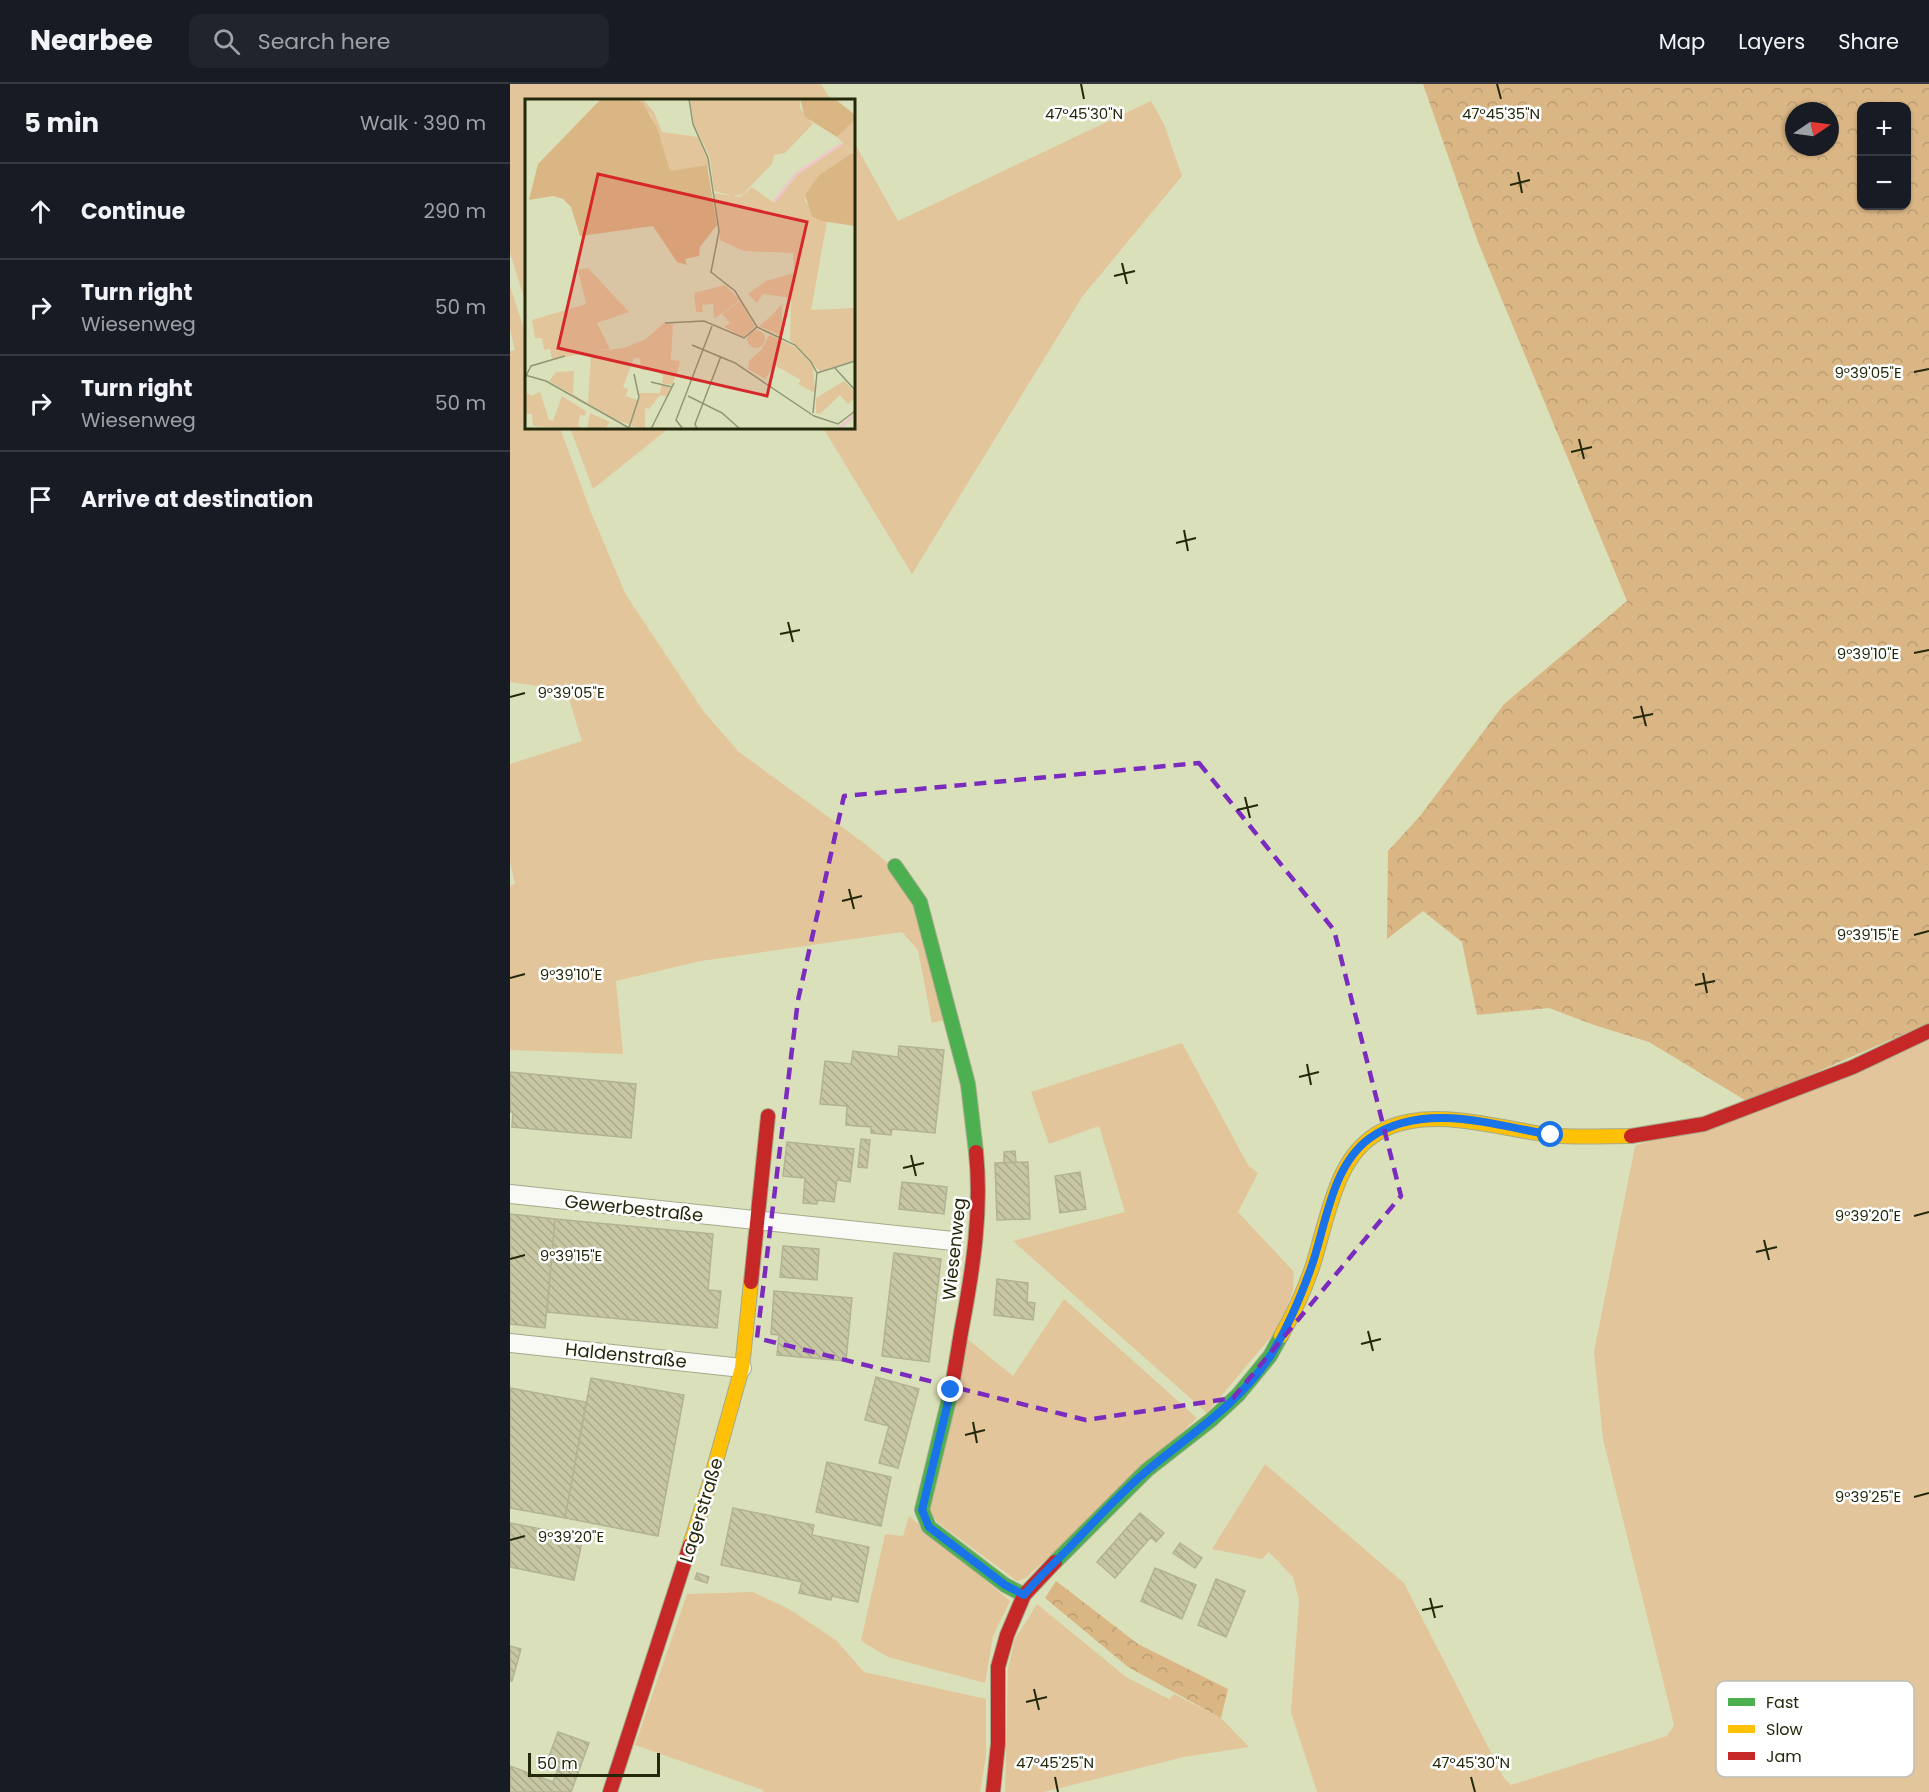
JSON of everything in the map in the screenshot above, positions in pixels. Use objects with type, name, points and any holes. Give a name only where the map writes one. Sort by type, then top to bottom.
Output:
[{"type":"street","name":"Wiesenweg","points":[[895,866],[920,902],[926,924],[968,1084],[978,1173],[978,1214],[972,1274],[951,1390],[922,1510],[929,1527],[1005,1585],[1024,1595]]},
{"type":"street","points":[[993,1792],[998,1744],[998,1667],[1007,1635],[1024,1595],[1147,1470],[1211,1420],[1238,1395],[1270,1356],[1294,1313],[1312,1267],[1337,1185],[1350,1159],[1370,1139],[1392,1127],[1417,1119],[1478,1122],[1551,1135],[1632,1136],[1704,1124],[1853,1067],[1929,1031]]},
{"type":"street","name":"Lagerstraße","points":[[610,1792],[709,1486],[742,1368],[759,1221],[768,1116]]},
{"type":"street","name":"Gewerbestraße","points":[[510,1194],[759,1221]]},
{"type":"street","points":[[759,1221],[953,1241]]},
{"type":"street","name":"Haldenstraße","points":[[510,1343],[742,1368]]},
{"type":"highlighted area","points":[[1199,763],[1334,930],[1401,1196],[1233,1398],[1086,1420],[757,1338],[798,1000],[844,796]]},
{"type":"shaded area","points":[[510,84],[821,84],[830,99],[525,99],[525,301],[510,253]]},
{"type":"shaded area","points":[[1151,101],[1164,124],[1182,176],[1082,297],[912,574],[824,429],[855,429],[855,144],[898,221]]},
{"type":"shaded area","points":[[510,286],[525,332],[525,429],[560,429],[590,510],[626,595],[704,712],[739,752],[864,843],[889,864],[916,901],[948,1019],[932,1023],[918,950],[902,932],[701,961],[616,981],[623,1054],[510,1050],[510,886],[515,884],[510,862],[510,764],[582,741],[566,690],[510,682],[510,351],[515,350],[510,329]]},
{"type":"shaded area","points":[[570,429],[668,429],[593,489]]},
{"type":"shaded area","points":[[1929,1039],[1929,1792],[1317,1792],[1291,1712],[1299,1600],[1293,1577],[1269,1552],[1262,1559],[1212,1549],[1265,1464],[1404,1583],[1504,1778],[1511,1785],[1667,1736],[1674,1725],[1603,1439],[1594,1352],[1635,1146]]},
{"type":"shaded area","points":[[1182,1043],[1248,1165],[1258,1173],[1238,1212],[1294,1272],[1293,1290],[1280,1326],[1207,1413],[1013,1241],[1125,1212],[1099,1126],[1049,1144],[1031,1092]]},
{"type":"shaded area","points":[[1064,1299],[1197,1418],[1026,1578],[1017,1581],[937,1522],[926,1505],[965,1337],[1013,1376]]},
{"type":"shaded area","points":[[909,1516],[1010,1601],[993,1636],[985,1683],[888,1657],[861,1641],[885,1534],[903,1536]]},
{"type":"shaded area","points":[[753,1592],[789,1609],[836,1640],[864,1672],[986,1699],[986,1756],[980,1792],[763,1792],[763,1790],[635,1745],[687,1594]]},
{"type":"shaded area","points":[[1037,1604],[1126,1677],[1169,1699],[1174,1694],[1221,1718],[1249,1747],[1184,1757],[1044,1792],[1005,1792],[1008,1669],[1015,1639]]},
{"type":"green space","points":[[1423,84],[1929,84],[1929,1023],[1748,1102],[1649,1042],[1549,1008],[1477,1015],[1462,942],[1423,911],[1387,939],[1388,851],[1420,816],[1504,704],[1627,601],[1478,242]]},
{"type":"green space","points":[[1056,1581],[1138,1644],[1228,1689],[1221,1718],[1128,1667],[1045,1598]]},
{"type":"building","points":[[899,1046],[944,1050],[935,1133],[892,1129],[891,1135],[871,1133],[871,1127],[846,1125],[847,1106],[820,1104],[825,1061],[851,1064],[853,1051],[898,1057]]},
{"type":"building","points":[[510,1072],[636,1084],[631,1138],[512,1127]]},
{"type":"building","points":[[861,1139],[870,1140],[867,1168],[858,1167]]},
{"type":"building","points":[[787,1142],[854,1149],[850,1182],[837,1180],[834,1202],[818,1200],[817,1204],[803,1203],[805,1178],[783,1176]]},
{"type":"building","points":[[1015,1151],[1016,1162],[1004,1163],[1004,1152]]},
{"type":"building","points":[[1028,1162],[1030,1219],[997,1220],[995,1163]]},
{"type":"building","points":[[1080,1172],[1086,1209],[1060,1213],[1055,1176]]},
{"type":"building","points":[[902,1182],[947,1187],[944,1214],[899,1209]]},
{"type":"building","points":[[510,1214],[555,1219],[545,1328],[510,1324]]},
{"type":"building","points":[[555,1219],[713,1234],[708,1290],[721,1291],[717,1328],[547,1312]]},
{"type":"building","points":[[783,1246],[819,1249],[817,1280],[780,1277]]},
{"type":"building","points":[[894,1253],[941,1259],[929,1362],[882,1356]]},
{"type":"building","points":[[997,1279],[1028,1283],[1027,1302],[1035,1303],[1033,1320],[994,1315]]},
{"type":"building","points":[[774,1291],[852,1298],[846,1361],[777,1355],[779,1335],[771,1334]]},
{"type":"building","points":[[876,1377],[919,1389],[898,1468],[879,1463],[889,1426],[865,1420]]},
{"type":"building","points":[[591,1378],[684,1395],[658,1536],[565,1518]]},
{"type":"building","points":[[510,1388],[586,1402],[565,1518],[510,1508]]},
{"type":"building","points":[[827,1462],[891,1477],[881,1526],[816,1512]]},
{"type":"building","points":[[733,1508],[814,1525],[812,1535],[869,1547],[858,1602],[832,1596],[831,1600],[799,1593],[802,1582],[721,1565]]},
{"type":"building","points":[[1140,1513],[1164,1533],[1156,1542],[1151,1537],[1115,1578],[1097,1562]]},
{"type":"building","points":[[510,1523],[583,1537],[574,1580],[510,1567]]},
{"type":"building","points":[[1180,1543],[1202,1558],[1195,1568],[1173,1553]]},
{"type":"building","points":[[1155,1568],[1196,1585],[1182,1619],[1141,1601]]},
{"type":"building","points":[[697,1573],[709,1577],[707,1583],[695,1579]]},
{"type":"building","points":[[1216,1579],[1245,1591],[1226,1637],[1198,1625]]},
{"type":"building","points":[[510,1646],[521,1649],[512,1681],[510,1681]]},
{"type":"building","points":[[558,1732],[589,1743],[571,1792],[510,1792],[510,1766],[553,1782],[559,1767],[547,1762]]},
{"type":"traffic: fast","points":[[895,866],[920,902],[968,1084],[976,1152]]},
{"type":"traffic: fast","points":[[1055,1562],[1147,1470],[1211,1420],[1238,1395],[1270,1356],[1281,1336]]},
{"type":"traffic: fast","points":[[950,1395],[922,1510],[929,1527],[1005,1585],[1024,1595]]},
{"type":"traffic: slow","points":[[1281,1336],[1310,1274],[1337,1186],[1354,1155],[1375,1135],[1400,1123],[1428,1119],[1489,1124],[1559,1136],[1631,1136]]},
{"type":"traffic: slow","points":[[690,1545],[742,1368],[751,1282]]},
{"type":"traffic: jam","points":[[1631,1136],[1704,1124],[1853,1067],[1929,1031]]},
{"type":"traffic: jam","points":[[751,1282],[768,1116]]},
{"type":"traffic: jam","points":[[950,1395],[970,1283],[975,1240],[978,1196],[976,1152]]},
{"type":"traffic: jam","points":[[610,1792],[690,1545]]},
{"type":"traffic: jam","points":[[993,1792],[998,1744],[998,1667],[1007,1635],[1024,1595],[1055,1562]]},
{"type":"route","points":[[951,1390],[922,1510],[929,1527],[1005,1585],[1024,1595],[1147,1470],[1211,1420],[1238,1395],[1270,1356],[1294,1313],[1312,1267],[1337,1185],[1350,1159],[1370,1139],[1392,1127],[1417,1119],[1478,1122],[1551,1135]]}]
